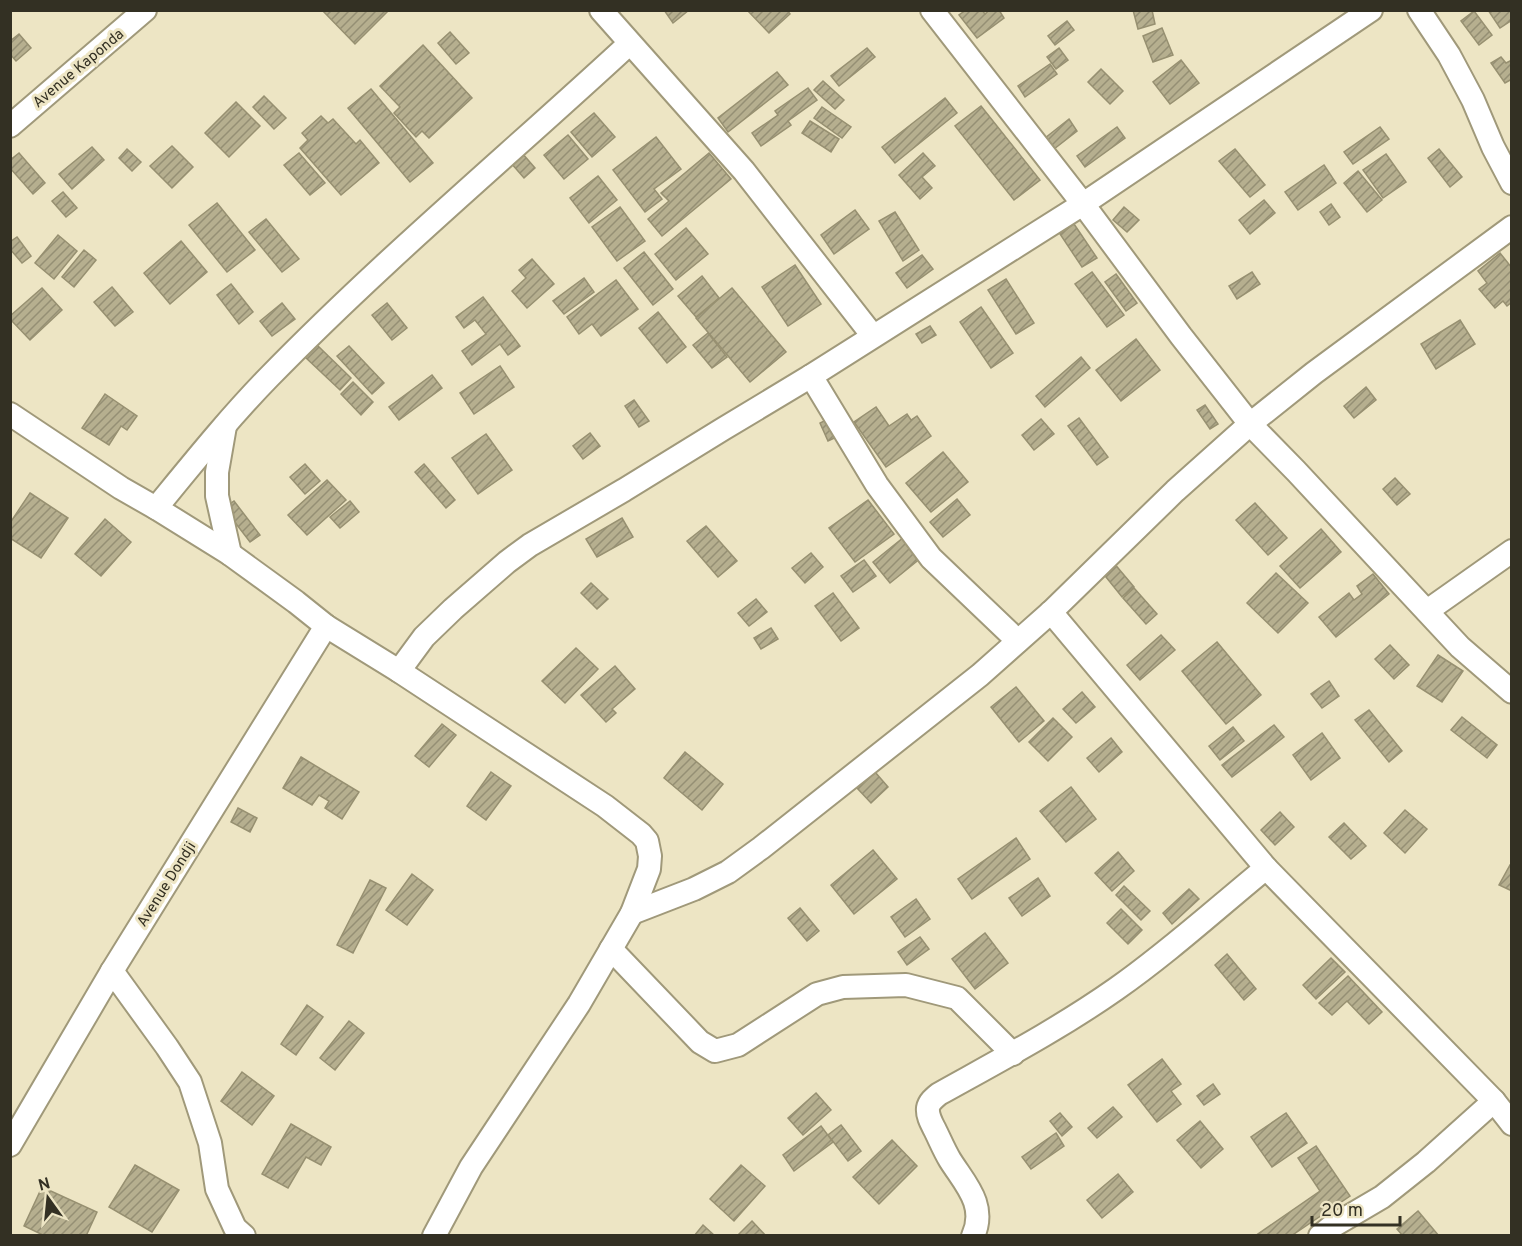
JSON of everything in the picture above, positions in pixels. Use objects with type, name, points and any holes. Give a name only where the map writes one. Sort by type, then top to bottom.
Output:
[{"type":"street","name":"Avenue Kaponda","points":[[10,126],[145,10]]},
{"type":"street","points":[[601,10],[744,171],[873,336]]},
{"type":"street","points":[[932,10],[1250,424],[1460,647],[1512,692]]},
{"type":"street","points":[[399,671],[424,638],[453,609],[522,550],[811,376],[1083,204],[1371,10]]},
{"type":"street","points":[[1419,10],[1449,56],[1473,100],[1492,147],[1512,183]]},
{"type":"street","points":[[156,508],[225,424],[269,377],[358,290],[629,44]]},
{"type":"street","points":[[633,914],[694,889],[728,872],[761,848],[980,675],[1051,612],[1175,490],[1250,424],[1314,373],[1512,227]]},
{"type":"street","points":[[811,376],[877,485],[932,558],[1018,641]]},
{"type":"street","points":[[10,414],[121,488],[230,554],[326,626],[605,806],[641,834],[647,842],[650,856],[649,869],[633,914],[579,1004],[471,1167],[434,1236]]},
{"type":"street","points":[[225,424],[217,472],[217,496],[230,554]]},
{"type":"street","points":[[1427,611],[1512,551]]},
{"type":"street","points":[[1051,612],[1266,868],[1494,1101],[1512,1124]]},
{"type":"street","name":"Avenue Dondji","points":[[10,1145],[112,971],[326,626]]},
{"type":"street","points":[[981,1232],[971,1191],[948,1157],[931,1121],[928,1107],[931,1100],[1056,1029],[1118,988],[1266,868]]},
{"type":"street","points":[[611,949],[700,1042],[715,1051],[738,1046],[817,994],[843,987],[906,986],[957,998],[1013,1054]]},
{"type":"street","points":[[112,971],[190,1082],[210,1143],[217,1189],[235,1228],[244,1236]]},
{"type":"street","points":[[1320,1236],[1330,1227],[1382,1197],[1426,1162],[1494,1101]]},
{"type":"building","points":[[322,10],[389,10],[355,44]]},
{"type":"building","points":[[664,10],[689,10],[673,23]]},
{"type":"building","points":[[747,10],[787,10],[790,14],[769,33]]},
{"type":"building","points":[[966,10],[982,10],[985,14],[989,10],[999,10],[1004,18],[977,38],[959,15]]},
{"type":"building","points":[[1133,10],[1152,10],[1155,24],[1138,29]]},
{"type":"building","points":[[1488,10],[1512,10],[1512,20],[1500,28]]},
{"type":"building","points":[[1474,11],[1492,35],[1479,45],[1461,21]]},
{"type":"building","points":[[1067,21],[1074,30],[1055,45],[1048,36]]},
{"type":"building","points":[[1162,28],[1173,55],[1153,62],[1143,36]]},
{"type":"building","points":[[450,32],[469,53],[456,64],[438,43]]},
{"type":"building","points":[[19,34],[31,48],[16,61],[10,54],[10,41]]},
{"type":"building","points":[[423,45],[472,98],[429,138],[422,131],[416,137],[394,113],[400,107],[380,86]]},
{"type":"building","points":[[867,48],[875,57],[839,86],[831,76]]},
{"type":"building","points":[[1059,48],[1068,60],[1056,69],[1047,57]]},
{"type":"building","points":[[1501,57],[1506,63],[1512,60],[1512,79],[1505,83],[1491,63]]},
{"type":"building","points":[[1181,60],[1199,83],[1170,104],[1153,82]]},
{"type":"building","points":[[1050,64],[1057,74],[1025,97],[1018,86]]},
{"type":"building","points":[[1101,69],[1123,91],[1110,104],[1088,82]]},
{"type":"building","points":[[777,72],[788,85],[728,132],[718,118]]},
{"type":"building","points":[[823,81],[844,100],[835,109],[814,90]]},
{"type":"building","points":[[808,88],[817,100],[788,121],[791,125],[761,146],[752,133],[778,115],[775,111]]},
{"type":"building","points":[[371,89],[433,163],[410,182],[348,108]]},
{"type":"building","points":[[264,96],[286,118],[274,129],[253,107]]},
{"type":"building","points":[[945,98],[957,113],[895,163],[882,147]]},
{"type":"building","points":[[236,102],[260,126],[229,157],[205,133]]},
{"type":"building","points":[[981,106],[1040,180],[1014,200],[955,126]]},
{"type":"building","points":[[822,107],[851,127],[842,138],[814,118]]},
{"type":"building","points":[[594,113],[615,137],[592,157],[571,132]]},
{"type":"building","points":[[321,116],[328,123],[333,119],[356,144],[360,140],[379,163],[341,195],[300,148],[308,140],[302,133]]},
{"type":"building","points":[[1069,119],[1077,131],[1054,149],[1045,138]]},
{"type":"building","points":[[810,121],[839,139],[831,152],[802,133]]},
{"type":"building","points":[[1117,127],[1125,138],[1085,167],[1077,156]]},
{"type":"building","points":[[1380,127],[1389,139],[1353,164],[1344,152]]},
{"type":"building","points":[[568,135],[588,159],[564,179],[544,155]]},
{"type":"building","points":[[656,137],[681,169],[654,189],[662,199],[645,212],[613,170]]},
{"type":"building","points":[[172,146],[193,167],[172,188],[150,166]]},
{"type":"building","points":[[92,147],[104,160],[72,189],[59,174]]},
{"type":"building","points":[[127,149],[141,162],[132,171],[119,158]]},
{"type":"building","points":[[1235,149],[1265,185],[1250,197],[1219,161]]},
{"type":"building","points":[[1439,149],[1462,177],[1450,187],[1428,158]]},
{"type":"building","points":[[19,153],[45,183],[33,194],[10,168],[10,160]]},
{"type":"building","points":[[299,153],[325,183],[310,195],[284,165]]},
{"type":"building","points":[[522,153],[535,168],[524,178],[511,163]]},
{"type":"building","points":[[709,153],[731,179],[662,236],[648,219],[669,201],[661,193]]},
{"type":"building","points":[[923,153],[935,166],[922,177],[932,188],[920,199],[899,175]]},
{"type":"building","points":[[1386,154],[1406,182],[1383,198],[1363,170]]},
{"type":"building","points":[[1324,165],[1336,183],[1298,210],[1285,192]]},
{"type":"building","points":[[1358,171],[1382,200],[1367,212],[1344,183]]},
{"type":"building","points":[[598,176],[617,200],[589,223],[570,198]]},
{"type":"building","points":[[63,192],[77,208],[66,217],[52,201]]},
{"type":"building","points":[[1264,200],[1275,213],[1250,234],[1239,220]]},
{"type":"building","points":[[217,203],[255,250],[227,272],[189,225]]},
{"type":"building","points":[[1331,204],[1340,217],[1329,225],[1320,212]]},
{"type":"building","points":[[620,207],[645,241],[617,261],[592,227]]},
{"type":"building","points":[[1124,207],[1139,220],[1127,232],[1113,220]]},
{"type":"building","points":[[855,210],[869,229],[834,254],[821,235]]},
{"type":"building","points":[[895,212],[919,250],[903,261],[879,221]]},
{"type":"building","points":[[266,219],[299,259],[282,272],[249,232]]},
{"type":"building","points":[[1074,224],[1097,258],[1082,267],[1060,234]]},
{"type":"building","points":[[686,228],[708,254],[676,280],[655,254]]},
{"type":"building","points":[[58,235],[77,251],[54,279],[35,263]]},
{"type":"building","points":[[17,237],[31,256],[22,263],[10,249],[10,242]]},
{"type":"building","points":[[181,241],[207,272],[170,304],[144,273]]},
{"type":"building","points":[[84,250],[96,260],[74,287],[62,277]]},
{"type":"building","points":[[644,252],[673,289],[653,305],[624,268]]},
{"type":"building","points":[[1500,253],[1512,268],[1512,302],[1507,306],[1503,301],[1495,308],[1479,289],[1487,283],[1478,271]]},
{"type":"building","points":[[922,255],[933,269],[907,288],[896,273]]},
{"type":"building","points":[[532,259],[554,284],[527,308],[512,291],[526,278],[519,270]]},
{"type":"building","points":[[795,265],[821,304],[788,326],[762,287]]},
{"type":"building","points":[[1092,272],[1124,315],[1107,327],[1075,284]]},
{"type":"building","points":[[1252,272],[1260,284],[1237,299],[1229,286]]},
{"type":"building","points":[[1116,274],[1137,303],[1126,311],[1105,282]]},
{"type":"building","points":[[702,276],[719,298],[696,317],[678,296]]},
{"type":"building","points":[[584,278],[594,292],[564,314],[553,301]]},
{"type":"building","points":[[1006,279],[1034,323],[1016,334],[988,290]]},
{"type":"building","points":[[616,280],[638,309],[601,336],[592,324],[579,334],[567,317]]},
{"type":"building","points":[[231,284],[253,312],[239,324],[217,295]]},
{"type":"building","points":[[112,287],[133,312],[115,326],[94,302]]},
{"type":"building","points":[[42,288],[62,310],[30,340],[10,319],[10,316]]},
{"type":"building","points":[[732,288],[786,352],[750,382],[696,318]]},
{"type":"building","points":[[483,297],[520,346],[508,355],[500,344],[472,365],[462,351],[486,334],[475,320],[464,328],[456,317]]},
{"type":"building","points":[[282,303],[295,319],[272,336],[260,321]]},
{"type":"building","points":[[387,303],[407,328],[392,340],[372,315]]},
{"type":"building","points":[[981,307],[1013,353],[991,368],[960,322]]},
{"type":"building","points":[[658,312],[686,347],[667,363],[639,328]]},
{"type":"building","points":[[1460,320],[1475,344],[1436,369],[1421,344]]},
{"type":"building","points":[[930,326],[936,335],[922,343],[916,334]]},
{"type":"building","points":[[708,333],[727,357],[712,368],[693,345]]},
{"type":"building","points":[[1136,339],[1160,370],[1121,401],[1096,370]]},
{"type":"building","points":[[317,345],[351,378],[340,390],[305,357]]},
{"type":"building","points":[[349,346],[384,383],[372,394],[337,356]]},
{"type":"building","points":[[1081,357],[1090,368],[1045,407],[1036,396]]},
{"type":"building","points":[[500,366],[514,387],[474,414],[460,393]]},
{"type":"building","points":[[432,375],[442,388],[399,420],[389,407]]},
{"type":"building","points":[[353,382],[373,402],[361,415],[341,394]]},
{"type":"building","points":[[1366,387],[1376,400],[1354,418],[1344,406]]},
{"type":"building","points":[[105,394],[137,416],[127,430],[121,426],[109,445],[82,428]]},
{"type":"building","points":[[634,400],[649,421],[639,427],[625,406]]},
{"type":"building","points":[[1205,405],[1218,424],[1210,429],[1197,410]]},
{"type":"building","points":[[876,407],[889,426],[907,414],[911,420],[917,416],[931,436],[886,467],[854,422]]},
{"type":"building","points":[[830,418],[839,436],[828,441],[820,423]]},
{"type":"building","points":[[1079,418],[1108,457],[1097,465],[1068,426]]},
{"type":"building","points":[[1041,419],[1054,434],[1034,450],[1022,435]]},
{"type":"building","points":[[590,433],[600,446],[583,459],[573,446]]},
{"type":"building","points":[[486,434],[512,470],[478,494],[452,458]]},
{"type":"building","points":[[943,452],[968,482],[931,512],[906,483]]},
{"type":"building","points":[[305,464],[320,481],[305,494],[290,477]]},
{"type":"building","points":[[424,464],[455,500],[446,508],[415,472]]},
{"type":"building","points":[[1395,478],[1410,494],[1397,505],[1383,489]]},
{"type":"building","points":[[327,480],[346,500],[307,535],[288,515]]},
{"type":"building","points":[[30,493],[68,518],[41,558],[10,538],[10,523]]},
{"type":"building","points":[[957,499],[970,515],[943,537],[930,522]]},
{"type":"building","points":[[868,500],[894,534],[855,562],[829,528]]},
{"type":"building","points":[[234,501],[260,535],[250,542],[224,508]]},
{"type":"building","points":[[350,501],[359,512],[340,528],[330,517]]},
{"type":"building","points":[[1255,503],[1287,538],[1268,555],[1236,520]]},
{"type":"building","points":[[622,518],[633,537],[597,557],[586,539]]},
{"type":"building","points":[[105,519],[131,542],[101,576],[75,554]]},
{"type":"building","points":[[706,526],[737,561],[718,577],[687,541]]},
{"type":"building","points":[[1321,529],[1341,552],[1300,588],[1280,566]]},
{"type":"building","points":[[904,537],[921,558],[890,583],[873,562]]},
{"type":"building","points":[[811,553],[823,567],[805,583],[792,568]]},
{"type":"building","points":[[864,560],[876,576],[853,592],[841,576]]},
{"type":"building","points":[[1113,562],[1134,587],[1122,597],[1102,572]]},
{"type":"building","points":[[1276,573],[1308,603],[1278,633],[1247,603]]},
{"type":"building","points":[[1373,574],[1389,594],[1336,637],[1319,617],[1349,593],[1354,600],[1362,594],[1357,586]]},
{"type":"building","points":[[591,583],[608,599],[597,609],[581,593]]},
{"type":"building","points":[[1134,588],[1157,614],[1146,624],[1123,598]]},
{"type":"building","points":[[833,593],[859,628],[841,641],[815,606]]},
{"type":"building","points":[[756,599],[767,612],[749,626],[738,613]]},
{"type":"building","points":[[771,628],[778,639],[761,649],[754,638]]},
{"type":"building","points":[[1161,635],[1175,650],[1140,680],[1127,665]]},
{"type":"building","points":[[1217,642],[1261,695],[1226,724],[1182,671]]},
{"type":"building","points":[[1390,645],[1409,665],[1394,679],[1375,659]]},
{"type":"building","points":[[576,648],[598,669],[565,703],[542,681]]},
{"type":"building","points":[[1438,655],[1463,671],[1442,702],[1417,686]]},
{"type":"building","points":[[615,666],[635,689],[612,709],[616,713],[606,722],[581,695]]},
{"type":"building","points":[[1329,681],[1339,696],[1322,708],[1311,694]]},
{"type":"building","points":[[1016,687],[1044,721],[1019,742],[991,707]]},
{"type":"building","points":[[1082,692],[1095,707],[1076,723],[1063,709]]},
{"type":"building","points":[[1369,710],[1402,751],[1389,762],[1355,720]]},
{"type":"building","points":[[1462,717],[1497,745],[1487,758],[1451,730]]},
{"type":"building","points":[[1053,718],[1072,737],[1048,761],[1029,742]]},
{"type":"building","points":[[442,724],[456,735],[429,767],[415,756]]},
{"type":"building","points":[[1274,725],[1284,737],[1232,777],[1222,765]]},
{"type":"building","points":[[1233,727],[1244,741],[1220,760],[1209,746]]},
{"type":"building","points":[[1322,733],[1340,758],[1311,780],[1293,755]]},
{"type":"building","points":[[1111,738],[1122,752],[1099,772],[1087,758]]},
{"type":"building","points":[[685,752],[723,784],[702,810],[664,778]]},
{"type":"building","points":[[301,757],[359,792],[342,819],[325,808],[329,801],[319,795],[312,805],[283,788]]},
{"type":"building","points":[[491,772],[511,786],[486,820],[467,806]]},
{"type":"building","points":[[875,772],[888,787],[871,803],[857,788]]},
{"type":"building","points":[[1071,787],[1096,819],[1066,842],[1040,811]]},
{"type":"building","points":[[238,808],[257,818],[250,832],[231,822]]},
{"type":"building","points":[[1405,810],[1427,829],[1405,853],[1384,833]]},
{"type":"building","points":[[1280,812],[1294,827],[1275,845],[1261,830]]},
{"type":"building","points":[[1344,823],[1366,846],[1351,859],[1329,837]]},
{"type":"building","points":[[1016,838],[1030,859],[972,899],[958,879]]},
{"type":"building","points":[[873,850],[897,879],[854,914],[831,885]]},
{"type":"building","points":[[1118,852],[1134,871],[1112,891],[1095,873]]},
{"type":"building","points":[[1510,865],[1512,866],[1512,891],[1499,885]]},
{"type":"building","points":[[412,874],[433,890],[407,925],[386,910]]},
{"type":"building","points":[[1038,878],[1050,896],[1022,916],[1009,898]]},
{"type":"building","points":[[370,880],[386,888],[353,953],[337,945]]},
{"type":"building","points":[[1124,886],[1150,911],[1141,920],[1116,895]]},
{"type":"building","points":[[1189,889],[1199,899],[1172,924],[1163,913]]},
{"type":"building","points":[[916,899],[930,919],[905,937],[891,917]]},
{"type":"building","points":[[800,908],[819,931],[807,941],[788,918]]},
{"type":"building","points":[[1121,909],[1142,930],[1128,944],[1107,923]]},
{"type":"building","points":[[985,933],[1008,963],[975,989],[952,959]]},
{"type":"building","points":[[920,937],[929,949],[907,965],[898,952]]},
{"type":"building","points":[[1227,954],[1256,989],[1244,1000],[1215,965]]},
{"type":"building","points":[[1331,958],[1345,972],[1316,999],[1303,985]]},
{"type":"building","points":[[1348,976],[1382,1012],[1369,1024],[1347,1001],[1332,1015],[1319,1003]]},
{"type":"building","points":[[307,1005],[323,1017],[296,1055],[281,1044]]},
{"type":"building","points":[[349,1021],[364,1033],[335,1070],[320,1058]]},
{"type":"building","points":[[1162,1059],[1181,1084],[1171,1091],[1181,1104],[1157,1122],[1128,1085]]},
{"type":"building","points":[[242,1072],[274,1096],[252,1125],[221,1101]]},
{"type":"building","points":[[1213,1084],[1220,1094],[1204,1105],[1197,1096]]},
{"type":"building","points":[[816,1093],[831,1110],[803,1135],[788,1118]]},
{"type":"building","points":[[1113,1107],[1122,1117],[1097,1138],[1088,1128]]},
{"type":"building","points":[[1060,1113],[1072,1127],[1062,1136],[1050,1121]]},
{"type":"building","points":[[1286,1113],[1307,1143],[1272,1167],[1251,1137]]},
{"type":"building","points":[[1200,1121],[1223,1149],[1201,1168],[1177,1140]]},
{"type":"building","points":[[291,1124],[331,1147],[321,1165],[306,1157],[288,1188],[262,1174]]},
{"type":"building","points":[[841,1125],[861,1151],[848,1161],[828,1135]]},
{"type":"building","points":[[821,1126],[833,1142],[794,1171],[783,1155]]},
{"type":"building","points":[[1056,1133],[1064,1146],[1031,1169],[1022,1157]]},
{"type":"building","points":[[892,1140],[917,1166],[879,1204],[853,1177]]},
{"type":"building","points":[[1316,1146],[1350,1196],[1291,1236],[1255,1236],[1320,1191],[1298,1158]]},
{"type":"building","points":[[135,1165],[179,1190],[152,1232],[109,1207]]},
{"type":"building","points":[[741,1165],[765,1186],[734,1221],[710,1199]]},
{"type":"building","points":[[1118,1174],[1133,1192],[1102,1218],[1087,1200]]},
{"type":"building","points":[[42,1187],[97,1212],[86,1236],[45,1236],[24,1226]]},
{"type":"building","points":[[1418,1211],[1439,1236],[1403,1236],[1397,1229]]},
{"type":"building","points":[[752,1221],[766,1236],[737,1236]]},
{"type":"building","points":[[703,1225],[715,1236],[694,1236]]}]
